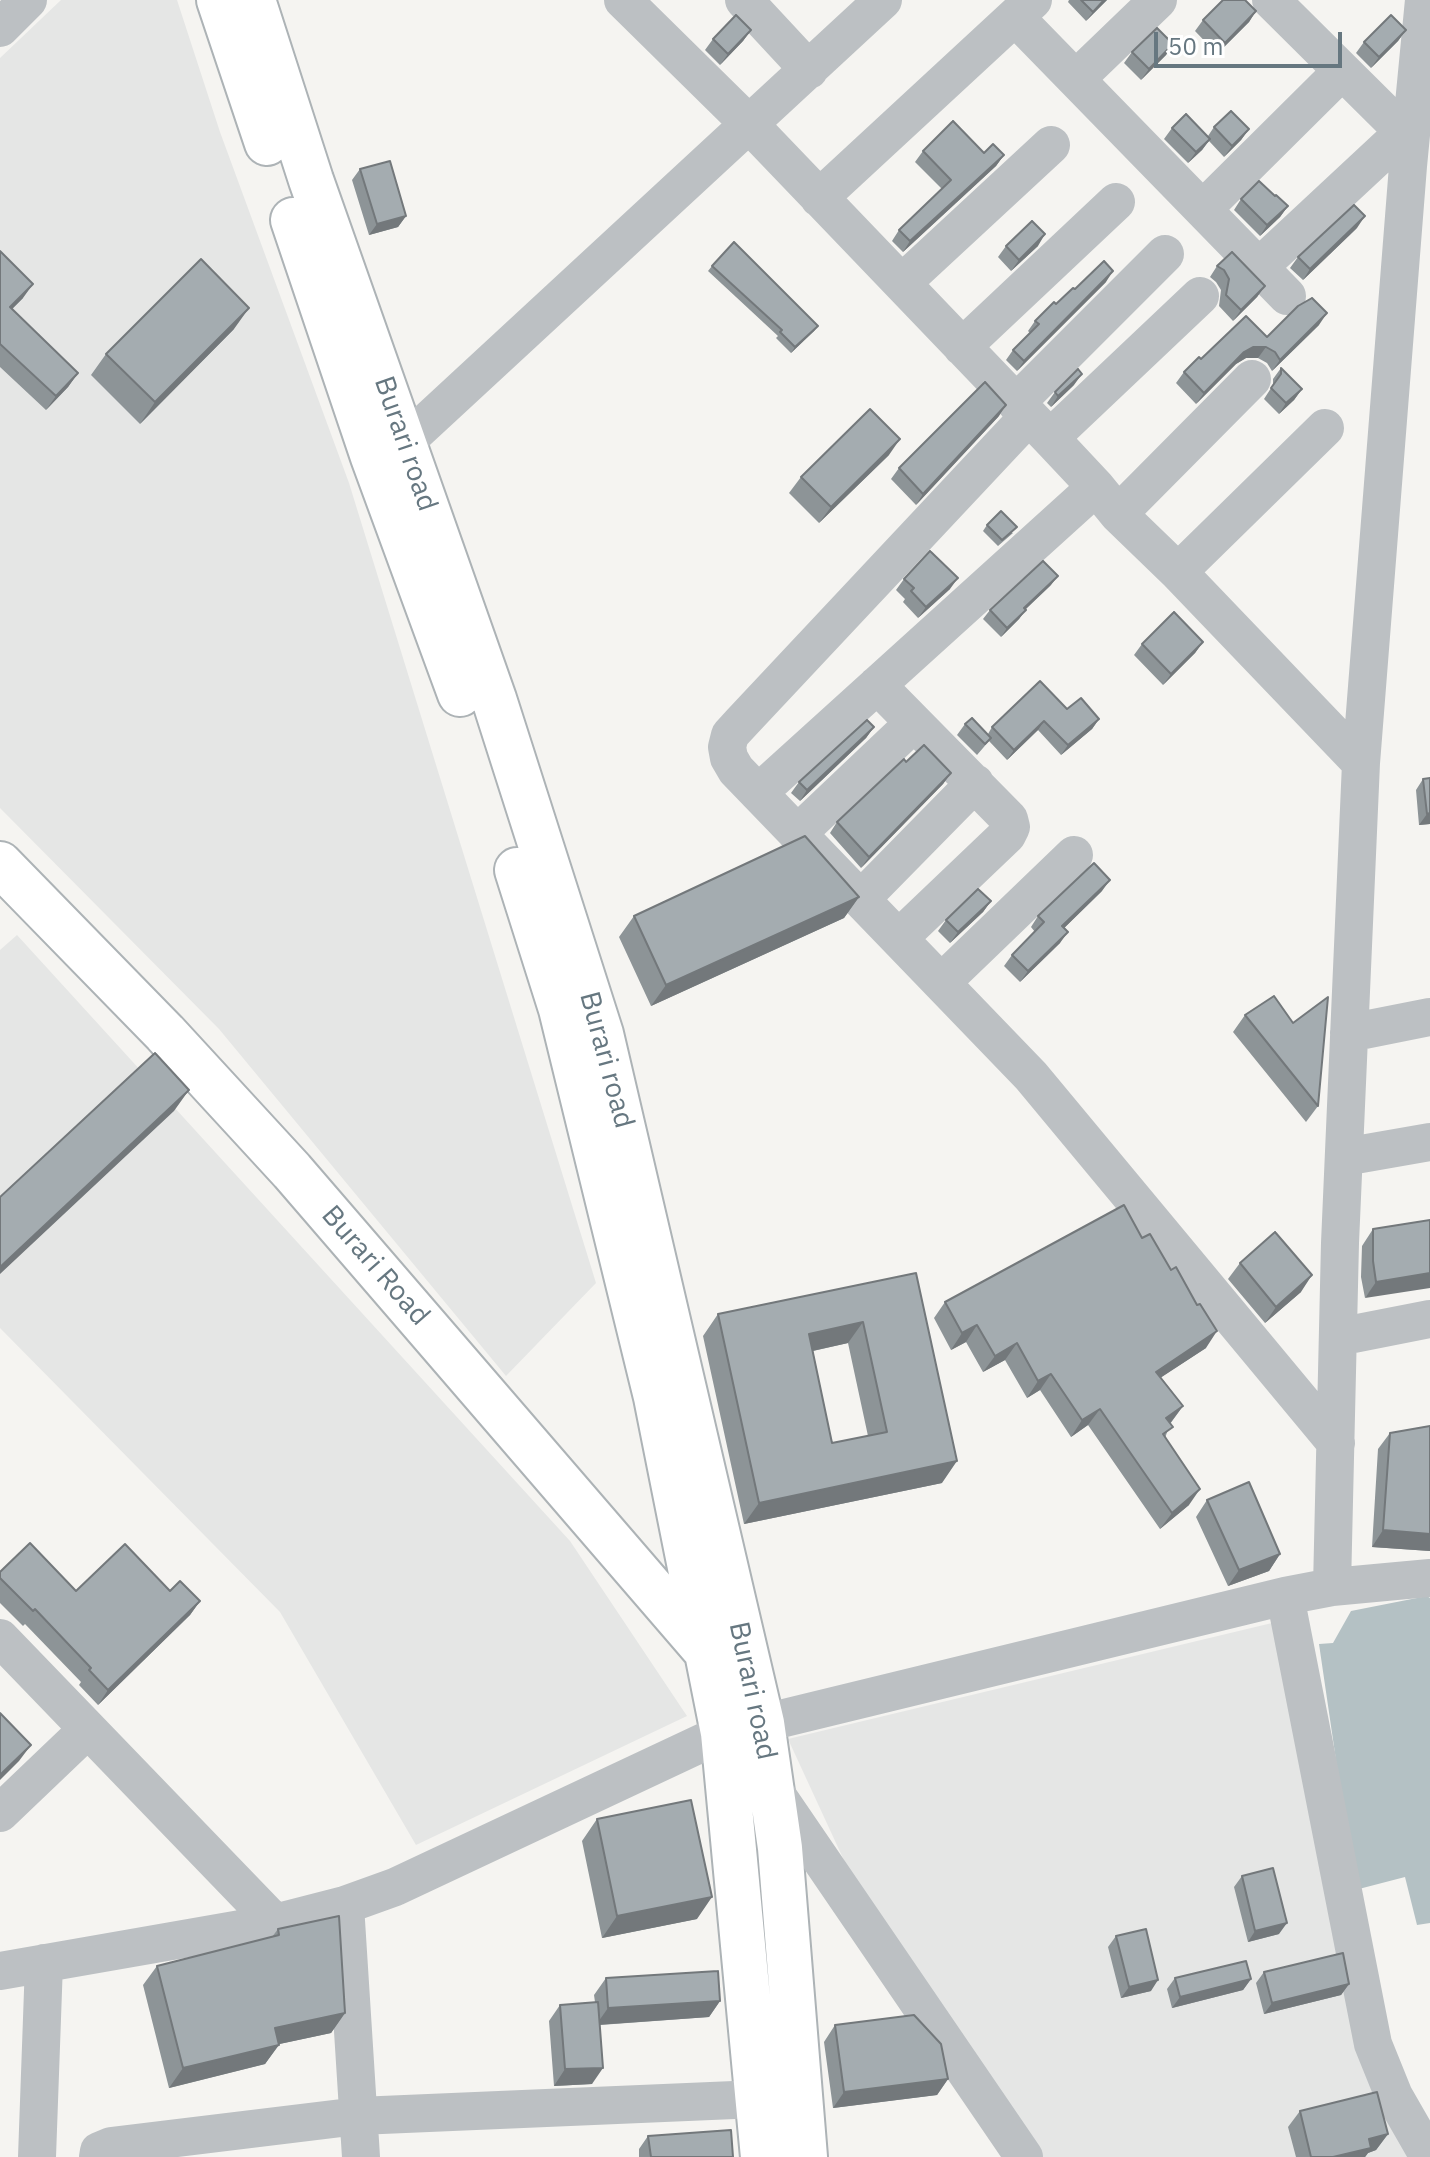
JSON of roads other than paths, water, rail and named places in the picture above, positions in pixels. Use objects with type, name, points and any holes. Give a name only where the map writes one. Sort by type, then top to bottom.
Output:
[{"type":"main road","name":"Burari road","points":[[219,0],[389,450]]},
{"type":"main road","name":"Burari road","points":[[253,0],[311,180],[389,450],[561,1009],[656,1397],[726,1656],[742,1728],[763,2157]]},
{"type":"main road","name":"Burari Road","points":[[0,864],[165,1033],[292,1171],[726,1656]]},
{"type":"main road","name":"Burari road","points":[[742,1728],[772,1788],[780,1848],[805,2157]]},
{"type":"street","points":[[0,28],[28,0]]},
{"type":"street","points":[[623,0],[750,125],[1361,763]]},
{"type":"street","points":[[744,0],[809,70]]},
{"type":"street","points":[[389,450],[750,125],[883,0]]},
{"type":"street","points":[[1076,79],[1158,0]]},
{"type":"street","points":[[1271,0],[1342,71],[1417,157]]},
{"type":"street","points":[[1332,1587],[1344,1157],[1361,763],[1417,157],[1425,38],[1424,0]]},
{"type":"street","points":[[819,198],[1024,8],[1076,79],[1287,296]]},
{"type":"street","points":[[1203,209],[1342,71]]},
{"type":"street","points":[[902,283],[1051,145]]},
{"type":"street","points":[[1259,267],[1417,157]]},
{"type":"street","points":[[962,347],[1116,202]]},
{"type":"street","points":[[1165,254],[1032,419],[730,735],[727,747],[736,770],[1031,1076],[1336,1443]]},
{"type":"street","points":[[1032,419],[1200,296]]},
{"type":"street","points":[[758,793],[877,685],[1252,379]]},
{"type":"street","points":[[1178,572],[1325,428]]},
{"type":"street","points":[[877,685],[1009,819],[1011,827],[1007,835],[899,938]]},
{"type":"street","points":[[797,834],[914,723]]},
{"type":"street","points":[[861,899],[975,783]]},
{"type":"street","points":[[942,982],[1074,855]]},
{"type":"street","points":[[1349,1033],[1430,1017]]},
{"type":"street","points":[[1344,1157],[1430,1142]]},
{"type":"street","points":[[1338,1337],[1430,1319]]},
{"type":"street","points":[[0,1971],[275,1923],[345,1905],[395,1887],[742,1728],[1285,1596],[1332,1587],[1430,1578]]},
{"type":"street","points":[[1285,1596],[1373,2044],[1394,2096],[1429,2157]]},
{"type":"street","points":[[0,1638],[275,1923]]},
{"type":"street","points":[[0,1813],[88,1729]]},
{"type":"street","points":[[772,1788],[1024,2157]]},
{"type":"street","points":[[345,1905],[361,2157]]},
{"type":"street","points":[[37,2157],[44,1963]]},
{"type":"street","points":[[89,2155],[111,2146],[358,2116],[758,2099]]}]
